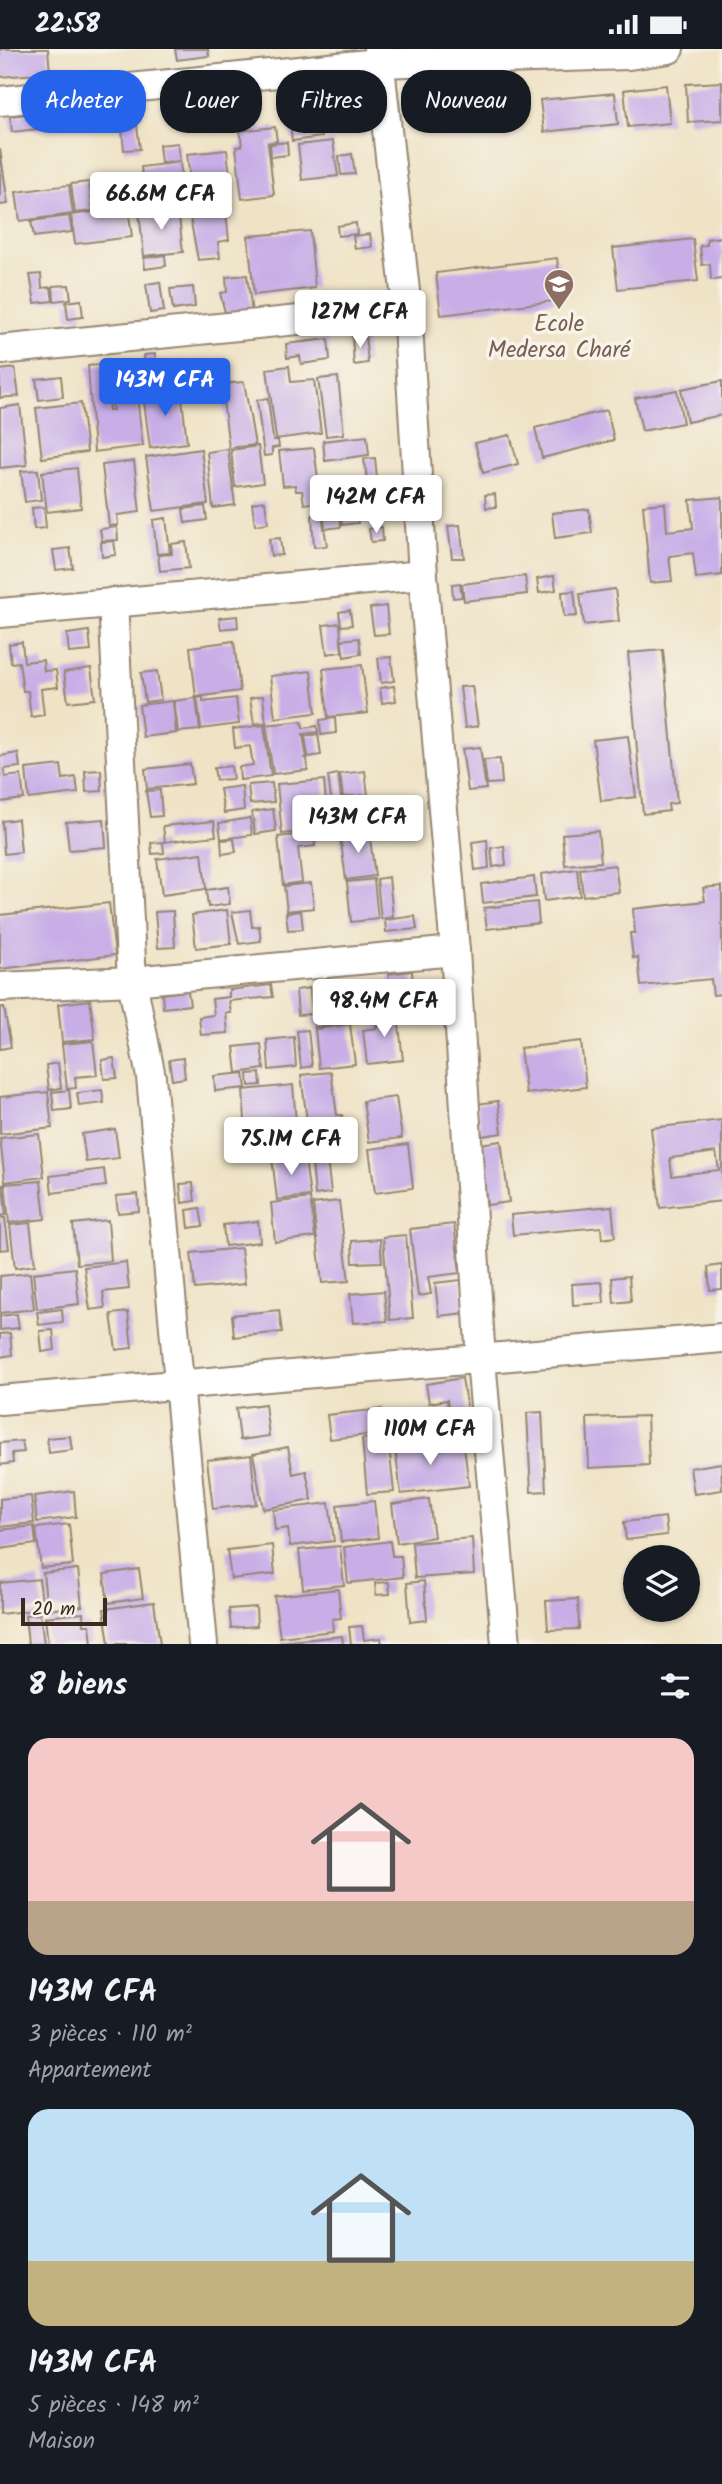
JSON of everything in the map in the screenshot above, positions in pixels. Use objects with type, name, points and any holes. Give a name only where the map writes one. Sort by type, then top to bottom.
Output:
[{"type":"street","points":[[0,101],[378,56],[629,55],[669,49]]},
{"type":"street","points":[[378,56],[407,309],[423,575],[455,951],[481,1360],[506,1644]]},
{"type":"street","points":[[0,350],[407,309]]},
{"type":"street","points":[[0,613],[423,575]]},
{"type":"street","points":[[113,602],[132,981],[151,1077],[203,1644]]},
{"type":"street","points":[[0,987],[132,981],[455,951]]},
{"type":"street","points":[[0,1400],[722,1338]]},
{"type":"building","points":[[0,49],[48,49],[50,70],[21,70],[21,75],[0,77]]},
{"type":"building","points":[[175,49],[208,49],[209,56],[177,60]]},
{"type":"building","points":[[722,82],[722,120],[688,122],[686,84]]},
{"type":"building","points":[[666,85],[670,123],[628,127],[624,90]]},
{"type":"building","points":[[615,93],[618,124],[544,132],[540,100]]},
{"type":"building","points":[[21,115],[21,131],[12,132],[10,116]]},
{"type":"building","points":[[275,127],[277,141],[268,143],[274,195],[242,199],[236,147],[242,146],[240,133],[262,133],[262,128]]},
{"type":"building","points":[[122,133],[138,133],[140,149],[124,150]]},
{"type":"building","points":[[291,133],[322,133],[322,137],[292,141]]},
{"type":"building","points":[[333,141],[338,176],[302,180],[298,145]]},
{"type":"building","points":[[287,142],[288,155],[271,157],[270,144]]},
{"type":"building","points":[[178,143],[180,161],[161,163],[159,145]]},
{"type":"building","points":[[0,149],[8,204],[0,205]]},
{"type":"building","points":[[227,150],[232,192],[192,196],[187,154]]},
{"type":"building","points":[[352,154],[355,174],[341,175],[339,156]]},
{"type":"building","points":[[180,162],[184,198],[145,202],[141,167]]},
{"type":"building","points":[[124,177],[132,237],[75,244],[71,215],[94,212],[90,182]]},
{"type":"building","points":[[89,182],[93,211],[75,213],[71,184]]},
{"type":"building","points":[[69,185],[73,214],[20,221],[16,192]]},
{"type":"building","points":[[225,203],[229,240],[218,242],[220,258],[198,260],[188,207]]},
{"type":"building","points":[[178,208],[183,252],[144,256],[139,212]]},
{"type":"building","points":[[69,216],[72,232],[34,237],[31,221]]},
{"type":"building","points":[[356,223],[357,234],[338,236],[337,226]]},
{"type":"building","points":[[310,231],[315,288],[254,295],[248,236]]},
{"type":"building","points":[[370,234],[372,247],[355,249],[353,236]]},
{"type":"building","points":[[722,237],[722,279],[711,280],[710,264],[702,265],[700,246],[707,245],[707,239]]},
{"type":"building","points":[[693,239],[698,281],[618,289],[613,248]]},
{"type":"building","points":[[165,255],[166,266],[145,269],[144,258]]},
{"type":"building","points":[[557,258],[562,300],[441,315],[436,273]]},
{"type":"building","points":[[41,274],[42,288],[51,287],[53,301],[35,303],[30,275]]},
{"type":"building","points":[[247,275],[252,313],[226,316],[220,293],[227,292],[226,277]]},
{"type":"building","points":[[160,282],[164,311],[150,313],[146,284]]},
{"type":"building","points":[[69,285],[71,299],[54,301],[53,286]]},
{"type":"building","points":[[193,287],[195,307],[173,310],[170,289]]},
{"type":"building","points":[[81,300],[83,317],[68,319],[66,302]]},
{"type":"building","points":[[365,335],[368,363],[354,365],[352,336]]},
{"type":"building","points":[[328,339],[330,360],[301,364],[300,356],[287,358],[286,344]]},
{"type":"building","points":[[155,354],[157,366],[145,368],[144,355]]},
{"type":"building","points":[[105,364],[109,410],[113,410],[111,391],[136,388],[143,446],[94,452],[88,366]]},
{"type":"building","points":[[289,366],[291,382],[314,380],[321,433],[276,439],[267,369]]},
{"type":"building","points":[[15,368],[19,396],[0,398],[0,370]]},
{"type":"building","points":[[61,376],[63,397],[39,400],[36,379]]},
{"type":"building","points":[[338,377],[344,434],[326,436],[318,379]]},
{"type":"building","points":[[211,378],[213,395],[200,397],[198,380]]},
{"type":"building","points":[[722,381],[722,415],[687,422],[681,389]]},
{"type":"building","points":[[244,382],[255,445],[229,448],[221,384]]},
{"type":"building","points":[[181,389],[187,443],[150,448],[143,394]]},
{"type":"building","points":[[677,390],[683,423],[642,431],[635,398]]},
{"type":"building","points":[[268,398],[273,440],[278,440],[279,447],[272,448],[272,455],[264,456],[257,400]]},
{"type":"building","points":[[81,403],[87,452],[42,458],[36,408]]},
{"type":"building","points":[[20,405],[27,465],[0,468],[0,408]]},
{"type":"building","points":[[607,410],[614,440],[542,458],[535,428]]},
{"type":"building","points":[[510,435],[518,464],[483,473],[475,443]]},
{"type":"building","points":[[367,436],[369,455],[325,461],[323,441]]},
{"type":"building","points":[[258,446],[263,483],[235,487],[231,450]]},
{"type":"building","points":[[314,448],[321,502],[304,504],[302,491],[296,491],[295,485],[283,486],[279,451]]},
{"type":"building","points":[[201,449],[208,504],[154,511],[146,457]]},
{"type":"building","points":[[228,449],[235,505],[213,508],[207,452]]},
{"type":"building","points":[[375,458],[377,478],[367,479],[364,459]]},
{"type":"building","points":[[134,461],[140,512],[117,515],[118,525],[109,526],[102,465]]},
{"type":"building","points":[[77,468],[81,508],[47,512],[42,472]]},
{"type":"building","points":[[38,470],[41,500],[25,502],[21,471]]},
{"type":"building","points":[[353,485],[358,523],[342,525],[339,506],[341,527],[325,529],[320,489]]},
{"type":"building","points":[[377,488],[380,512],[368,513],[366,497],[373,496],[372,489]]},
{"type":"building","points":[[495,494],[496,507],[486,508],[485,495]]},
{"type":"building","points":[[722,497],[722,575],[696,578],[693,553],[669,556],[672,581],[650,583],[643,505],[665,503],[667,531],[693,528],[690,500]]},
{"type":"building","points":[[265,501],[268,523],[255,525],[252,503]]},
{"type":"building","points":[[205,506],[207,520],[185,523],[183,509]]},
{"type":"building","points":[[44,507],[46,528],[34,529],[32,508]]},
{"type":"building","points":[[589,509],[592,533],[555,538],[552,513]]},
{"type":"building","points":[[322,514],[327,546],[314,547],[312,515]]},
{"type":"building","points":[[166,518],[170,553],[157,554],[153,520]]},
{"type":"building","points":[[460,525],[464,558],[452,558],[448,526]]},
{"type":"building","points":[[117,527],[118,540],[102,541],[100,529]]},
{"type":"building","points":[[382,527],[383,541],[371,542],[369,529]]},
{"type":"building","points":[[280,538],[282,555],[271,556],[269,539]]},
{"type":"building","points":[[114,541],[116,555],[102,557],[101,542]]},
{"type":"building","points":[[186,542],[189,568],[160,571],[158,555],[172,554],[171,544]]},
{"type":"building","points":[[70,548],[73,568],[56,570],[53,550]]},
{"type":"building","points":[[525,576],[527,594],[464,601],[462,584]]},
{"type":"building","points":[[554,576],[556,590],[539,593],[537,579]]},
{"type":"building","points":[[460,583],[462,597],[453,598],[452,584]]},
{"type":"building","points":[[615,589],[619,621],[584,625],[580,594]]},
{"type":"building","points":[[574,591],[577,616],[564,617],[562,592]]},
{"type":"building","points":[[386,606],[389,634],[374,635],[370,608]]},
{"type":"building","points":[[350,610],[352,625],[341,626],[339,612]]},
{"type":"building","points":[[237,616],[238,627],[221,629],[219,618]]},
{"type":"building","points":[[340,623],[342,652],[327,654],[323,625]]},
{"type":"building","points":[[89,631],[91,651],[69,653],[67,634]]},
{"type":"building","points":[[359,638],[361,654],[344,657],[341,640]]},
{"type":"building","points":[[234,641],[240,691],[196,697],[190,647]]},
{"type":"building","points":[[22,642],[24,662],[43,660],[44,671],[56,670],[58,687],[41,689],[44,715],[31,717],[28,691],[23,691],[19,662],[11,663],[9,644]]},
{"type":"building","points":[[663,650],[677,803],[668,804],[669,811],[643,814],[628,653]]},
{"type":"building","points":[[391,657],[394,681],[381,683],[378,658]]},
{"type":"building","points":[[362,665],[368,713],[328,717],[323,669]]},
{"type":"building","points":[[91,668],[95,699],[68,702],[64,672]]},
{"type":"building","points":[[157,671],[161,700],[145,702],[141,673]]},
{"type":"building","points":[[311,671],[316,713],[275,718],[270,676]]},
{"type":"building","points":[[394,686],[396,701],[382,703],[380,688]]},
{"type":"building","points":[[472,686],[478,726],[465,728],[460,687]]},
{"type":"building","points":[[263,696],[266,723],[254,724],[250,698]]},
{"type":"building","points":[[203,697],[203,702],[236,698],[239,724],[201,729],[197,698]]},
{"type":"building","points":[[196,698],[200,730],[178,732],[174,701]]},
{"type":"building","points":[[173,701],[176,733],[143,737],[139,705]]},
{"type":"building","points":[[335,718],[336,733],[321,735],[320,720]]},
{"type":"building","points":[[302,721],[303,728],[317,726],[318,732],[303,734],[308,770],[273,774],[266,725]]},
{"type":"building","points":[[264,725],[271,776],[240,780],[239,767],[253,765],[250,746],[235,748],[233,729]]},
{"type":"building","points":[[318,734],[321,755],[308,757],[305,736]]},
{"type":"building","points":[[628,736],[636,797],[601,801],[593,740]]},
{"type":"building","points":[[480,747],[486,789],[468,791],[462,749]]},
{"type":"building","points":[[18,753],[20,767],[4,769],[5,777],[21,775],[24,799],[0,802],[0,756]]},
{"type":"building","points":[[500,759],[502,783],[487,784],[484,760]]},
{"type":"building","points":[[190,764],[193,784],[147,789],[145,769]]},
{"type":"building","points":[[61,765],[63,779],[76,777],[78,793],[29,799],[26,769]]},
{"type":"building","points":[[231,766],[233,779],[216,780],[214,768]]},
{"type":"building","points":[[101,770],[102,791],[86,792],[85,771]]},
{"type":"building","points":[[365,771],[368,795],[343,797],[340,774]]},
{"type":"building","points":[[338,774],[345,826],[335,827],[328,776]]},
{"type":"building","points":[[324,780],[328,829],[282,834],[277,784]]},
{"type":"building","points":[[272,783],[274,802],[250,804],[248,785]]},
{"type":"building","points":[[242,786],[244,810],[224,813],[220,789]]},
{"type":"building","points":[[160,790],[162,816],[150,817],[146,791]]},
{"type":"building","points":[[402,802],[404,823],[379,826],[376,805]]},
{"type":"building","points":[[273,809],[276,831],[255,834],[252,812]]},
{"type":"building","points":[[250,818],[252,835],[221,839],[219,823]]},
{"type":"building","points":[[18,819],[21,852],[4,854],[2,821]]},
{"type":"building","points":[[104,819],[106,847],[69,850],[66,822]]},
{"type":"building","points":[[214,821],[216,836],[165,842],[163,826]]},
{"type":"building","points":[[369,831],[375,876],[346,880],[340,835]]},
{"type":"building","points":[[598,831],[601,862],[565,865],[562,834]]},
{"type":"building","points":[[314,833],[315,846],[298,848],[302,882],[283,885],[278,837]]},
{"type":"building","points":[[234,839],[236,852],[222,854],[221,840]]},
{"type":"building","points":[[487,840],[489,868],[475,870],[472,842]]},
{"type":"building","points":[[163,842],[164,853],[152,854],[151,843]]},
{"type":"building","points":[[504,846],[506,865],[493,867],[491,848]]},
{"type":"building","points":[[202,853],[206,889],[162,895],[157,859]]},
{"type":"building","points":[[615,865],[619,892],[583,896],[580,869]]},
{"type":"building","points":[[577,869],[580,896],[544,901],[541,874]]},
{"type":"building","points":[[389,877],[393,917],[381,919],[377,879]]},
{"type":"building","points":[[534,877],[536,897],[483,903],[481,884]]},
{"type":"building","points":[[374,879],[378,919],[351,922],[347,882]]},
{"type":"building","points":[[311,883],[314,908],[287,911],[284,886]]},
{"type":"building","points":[[722,886],[722,994],[713,995],[711,979],[641,986],[638,957],[633,958],[630,933],[635,933],[633,909],[705,901],[703,888]]},
{"type":"building","points":[[228,887],[230,904],[208,907],[206,890]]},
{"type":"building","points":[[537,902],[539,923],[487,929],[484,908]]},
{"type":"building","points":[[109,903],[115,955],[0,969],[0,915]]},
{"type":"building","points":[[227,910],[231,944],[196,948],[192,915]]},
{"type":"building","points":[[250,910],[252,927],[259,926],[261,941],[239,944],[232,912]]},
{"type":"building","points":[[173,911],[175,947],[158,948],[155,912]]},
{"type":"building","points":[[301,911],[303,929],[288,930],[286,913]]},
{"type":"building","points":[[415,916],[417,929],[386,932],[385,920]]},
{"type":"building","points":[[412,971],[413,986],[390,989],[388,974]]},
{"type":"building","points":[[271,985],[273,997],[229,1001],[231,1013],[226,1013],[228,1033],[201,1035],[199,1017],[214,1015],[212,999],[229,997],[229,990]]},
{"type":"building","points":[[310,988],[312,1014],[298,1015],[296,990]]},
{"type":"building","points":[[188,991],[190,1005],[163,1008],[162,994]]},
{"type":"building","points":[[90,1000],[95,1039],[62,1042],[58,1004]]},
{"type":"building","points":[[0,1007],[4,1007],[11,1047],[0,1049]]},
{"type":"building","points":[[348,1008],[350,1024],[314,1027],[313,1012]]},
{"type":"building","points":[[397,1008],[403,1060],[367,1064],[363,1030],[377,1028],[375,1011]]},
{"type":"building","points":[[350,1024],[355,1064],[319,1068],[315,1029]]},
{"type":"building","points":[[308,1030],[312,1066],[301,1068],[297,1031]]},
{"type":"building","points":[[294,1037],[296,1067],[269,1070],[267,1040]]},
{"type":"building","points":[[93,1041],[97,1075],[75,1077],[76,1088],[67,1089],[62,1044]]},
{"type":"building","points":[[581,1041],[586,1087],[526,1094],[520,1048]]},
{"type":"building","points":[[261,1044],[264,1069],[237,1073],[234,1047]]},
{"type":"building","points":[[114,1058],[117,1078],[104,1079],[102,1060]]},
{"type":"building","points":[[183,1058],[185,1078],[172,1080],[169,1060]]},
{"type":"building","points":[[58,1063],[61,1088],[49,1090],[46,1065]]},
{"type":"building","points":[[331,1072],[337,1115],[342,1115],[347,1147],[311,1152],[301,1075]]},
{"type":"building","points":[[244,1073],[246,1088],[215,1091],[214,1076]]},
{"type":"building","points":[[260,1073],[261,1085],[249,1086],[248,1074]]},
{"type":"building","points":[[293,1085],[298,1148],[247,1151],[243,1090]]},
{"type":"building","points":[[69,1090],[71,1109],[54,1111],[52,1092]]},
{"type":"building","points":[[102,1090],[104,1103],[79,1106],[77,1093]]},
{"type":"building","points":[[48,1092],[52,1128],[0,1134],[0,1097]]},
{"type":"building","points":[[396,1097],[402,1138],[369,1142],[363,1101]]},
{"type":"building","points":[[498,1101],[502,1133],[482,1136],[477,1104]]},
{"type":"building","points":[[722,1120],[722,1201],[660,1208],[651,1128]],"holes":[[[716,1152],[719,1170],[672,1176],[670,1158]]]},
{"type":"building","points":[[115,1129],[119,1158],[86,1162],[82,1134]]},
{"type":"building","points":[[39,1134],[44,1177],[5,1182],[0,1138]]},
{"type":"building","points":[[501,1141],[509,1202],[487,1205],[479,1144]]},
{"type":"building","points":[[408,1144],[413,1188],[375,1193],[369,1149]]},
{"type":"building","points":[[326,1152],[331,1193],[315,1195],[311,1154]]},
{"type":"building","points":[[304,1153],[310,1196],[277,1200],[272,1157]]},
{"type":"building","points":[[104,1169],[106,1186],[52,1193],[50,1176]]},
{"type":"building","points":[[41,1181],[45,1219],[9,1223],[5,1184]]},
{"type":"building","points":[[193,1183],[195,1201],[182,1203],[180,1184]]},
{"type":"building","points":[[0,1185],[3,1185],[6,1215],[0,1216]]},
{"type":"building","points":[[138,1194],[139,1211],[118,1213],[116,1196]]},
{"type":"building","points":[[310,1198],[315,1237],[275,1242],[271,1203]]},
{"type":"building","points":[[339,1201],[349,1281],[322,1283],[313,1204]]},
{"type":"building","points":[[612,1206],[615,1237],[602,1239],[601,1227],[513,1235],[511,1215]]},
{"type":"building","points":[[200,1208],[203,1226],[189,1228],[187,1210]]},
{"type":"building","points":[[0,1218],[5,1218],[9,1249],[0,1250]]},
{"type":"building","points":[[108,1220],[111,1261],[77,1264],[73,1224]]},
{"type":"building","points":[[258,1221],[260,1242],[225,1246],[223,1225]]},
{"type":"building","points":[[30,1223],[35,1265],[15,1268],[10,1225]]},
{"type":"building","points":[[454,1224],[460,1273],[428,1277],[431,1294],[418,1296],[410,1229]]},
{"type":"building","points":[[406,1235],[413,1318],[390,1320],[383,1237]]},
{"type":"building","points":[[380,1239],[382,1262],[353,1263],[352,1241]]},
{"type":"building","points":[[241,1248],[245,1284],[195,1289],[191,1253]]},
{"type":"building","points":[[126,1262],[129,1289],[103,1292],[105,1308],[90,1310],[84,1267]]},
{"type":"building","points":[[722,1265],[722,1289],[710,1290],[708,1267]]},
{"type":"building","points":[[75,1268],[79,1304],[37,1309],[33,1273]]},
{"type":"building","points":[[30,1273],[34,1309],[0,1313],[0,1276]]},
{"type":"building","points":[[629,1276],[631,1301],[614,1303],[612,1278]]},
{"type":"building","points":[[461,1280],[465,1313],[439,1316],[435,1283]]},
{"type":"building","points":[[602,1282],[604,1303],[573,1305],[572,1284]]},
{"type":"building","points":[[384,1291],[387,1321],[353,1323],[350,1294]]},
{"type":"building","points":[[62,1309],[63,1322],[39,1325],[37,1312]]},
{"type":"building","points":[[279,1310],[282,1332],[234,1337],[232,1315]]},
{"type":"building","points":[[128,1312],[132,1348],[116,1350],[111,1314]]},
{"type":"building","points":[[17,1314],[19,1328],[0,1330],[0,1316]]},
{"type":"building","points":[[53,1330],[55,1350],[42,1352],[40,1331]]},
{"type":"building","points":[[10,1333],[12,1355],[0,1357],[0,1334]]},
{"type":"building","points":[[462,1378],[468,1416],[450,1419],[447,1400],[429,1403],[426,1384]]},
{"type":"building","points":[[265,1404],[269,1436],[240,1440],[236,1408]]},
{"type":"building","points":[[382,1409],[385,1433],[330,1439],[327,1415]]},
{"type":"building","points":[[542,1412],[546,1491],[531,1492],[527,1413]]},
{"type":"building","points":[[647,1416],[649,1465],[589,1468],[587,1418]]},
{"type":"building","points":[[70,1436],[72,1450],[49,1453],[47,1438]]},
{"type":"building","points":[[388,1437],[394,1492],[367,1494],[362,1439]]},
{"type":"building","points":[[416,1437],[418,1451],[464,1446],[469,1486],[401,1494],[394,1440]]},
{"type":"building","points":[[22,1441],[24,1452],[12,1453],[13,1463],[0,1465],[0,1443]]},
{"type":"building","points":[[288,1447],[293,1474],[306,1471],[312,1500],[263,1509],[253,1454]]},
{"type":"building","points":[[251,1455],[256,1504],[213,1509],[207,1460]]},
{"type":"building","points":[[721,1463],[722,1490],[694,1494],[690,1468]]},
{"type":"building","points":[[74,1491],[76,1517],[37,1522],[34,1496]]},
{"type":"building","points":[[31,1496],[34,1523],[0,1527],[0,1499]]},
{"type":"building","points":[[429,1499],[434,1537],[397,1543],[392,1504]]},
{"type":"building","points":[[374,1501],[378,1538],[341,1542],[337,1505]]},
{"type":"building","points":[[329,1503],[334,1541],[290,1546],[288,1528],[275,1530],[273,1510]]},
{"type":"building","points":[[665,1517],[667,1535],[626,1540],[624,1522]]},
{"type":"building","points":[[69,1524],[73,1565],[41,1568],[36,1528]]},
{"type":"building","points":[[34,1526],[36,1544],[0,1549],[0,1530]]},
{"type":"building","points":[[472,1538],[474,1574],[415,1578],[412,1543]]},
{"type":"building","points":[[390,1541],[392,1556],[401,1556],[403,1577],[348,1583],[344,1547]]},
{"type":"building","points":[[272,1545],[275,1574],[231,1579],[227,1550]]},
{"type":"building","points":[[340,1546],[344,1585],[303,1589],[299,1550]]},
{"type":"building","points":[[78,1569],[82,1606],[47,1610],[43,1573]]},
{"type":"building","points":[[139,1569],[143,1598],[108,1603],[104,1574]]},
{"type":"building","points":[[39,1579],[43,1609],[0,1614],[0,1583]]},
{"type":"building","points":[[424,1581],[427,1620],[410,1622],[407,1583]]},
{"type":"building","points":[[389,1582],[390,1594],[376,1595],[375,1583]]},
{"type":"building","points":[[338,1589],[341,1618],[332,1619],[333,1631],[280,1637],[274,1596]]},
{"type":"building","points":[[578,1599],[579,1629],[548,1630],[546,1601]]},
{"type":"building","points":[[154,1602],[160,1644],[109,1644],[104,1609]]},
{"type":"building","points":[[256,1607],[257,1626],[231,1628],[229,1609]]},
{"type":"building","points":[[83,1613],[84,1625],[90,1625],[92,1644],[48,1644],[45,1617]]},
{"type":"building","points":[[40,1614],[44,1644],[28,1644],[25,1615]]},
{"type":"building","points":[[362,1626],[364,1640],[381,1638],[382,1644],[351,1644],[349,1627]]},
{"type":"building","points":[[342,1636],[343,1644],[281,1644],[281,1642]]},
{"type":"place","name":"Ecole Medersa Charé","points":[[559,311]]}]
